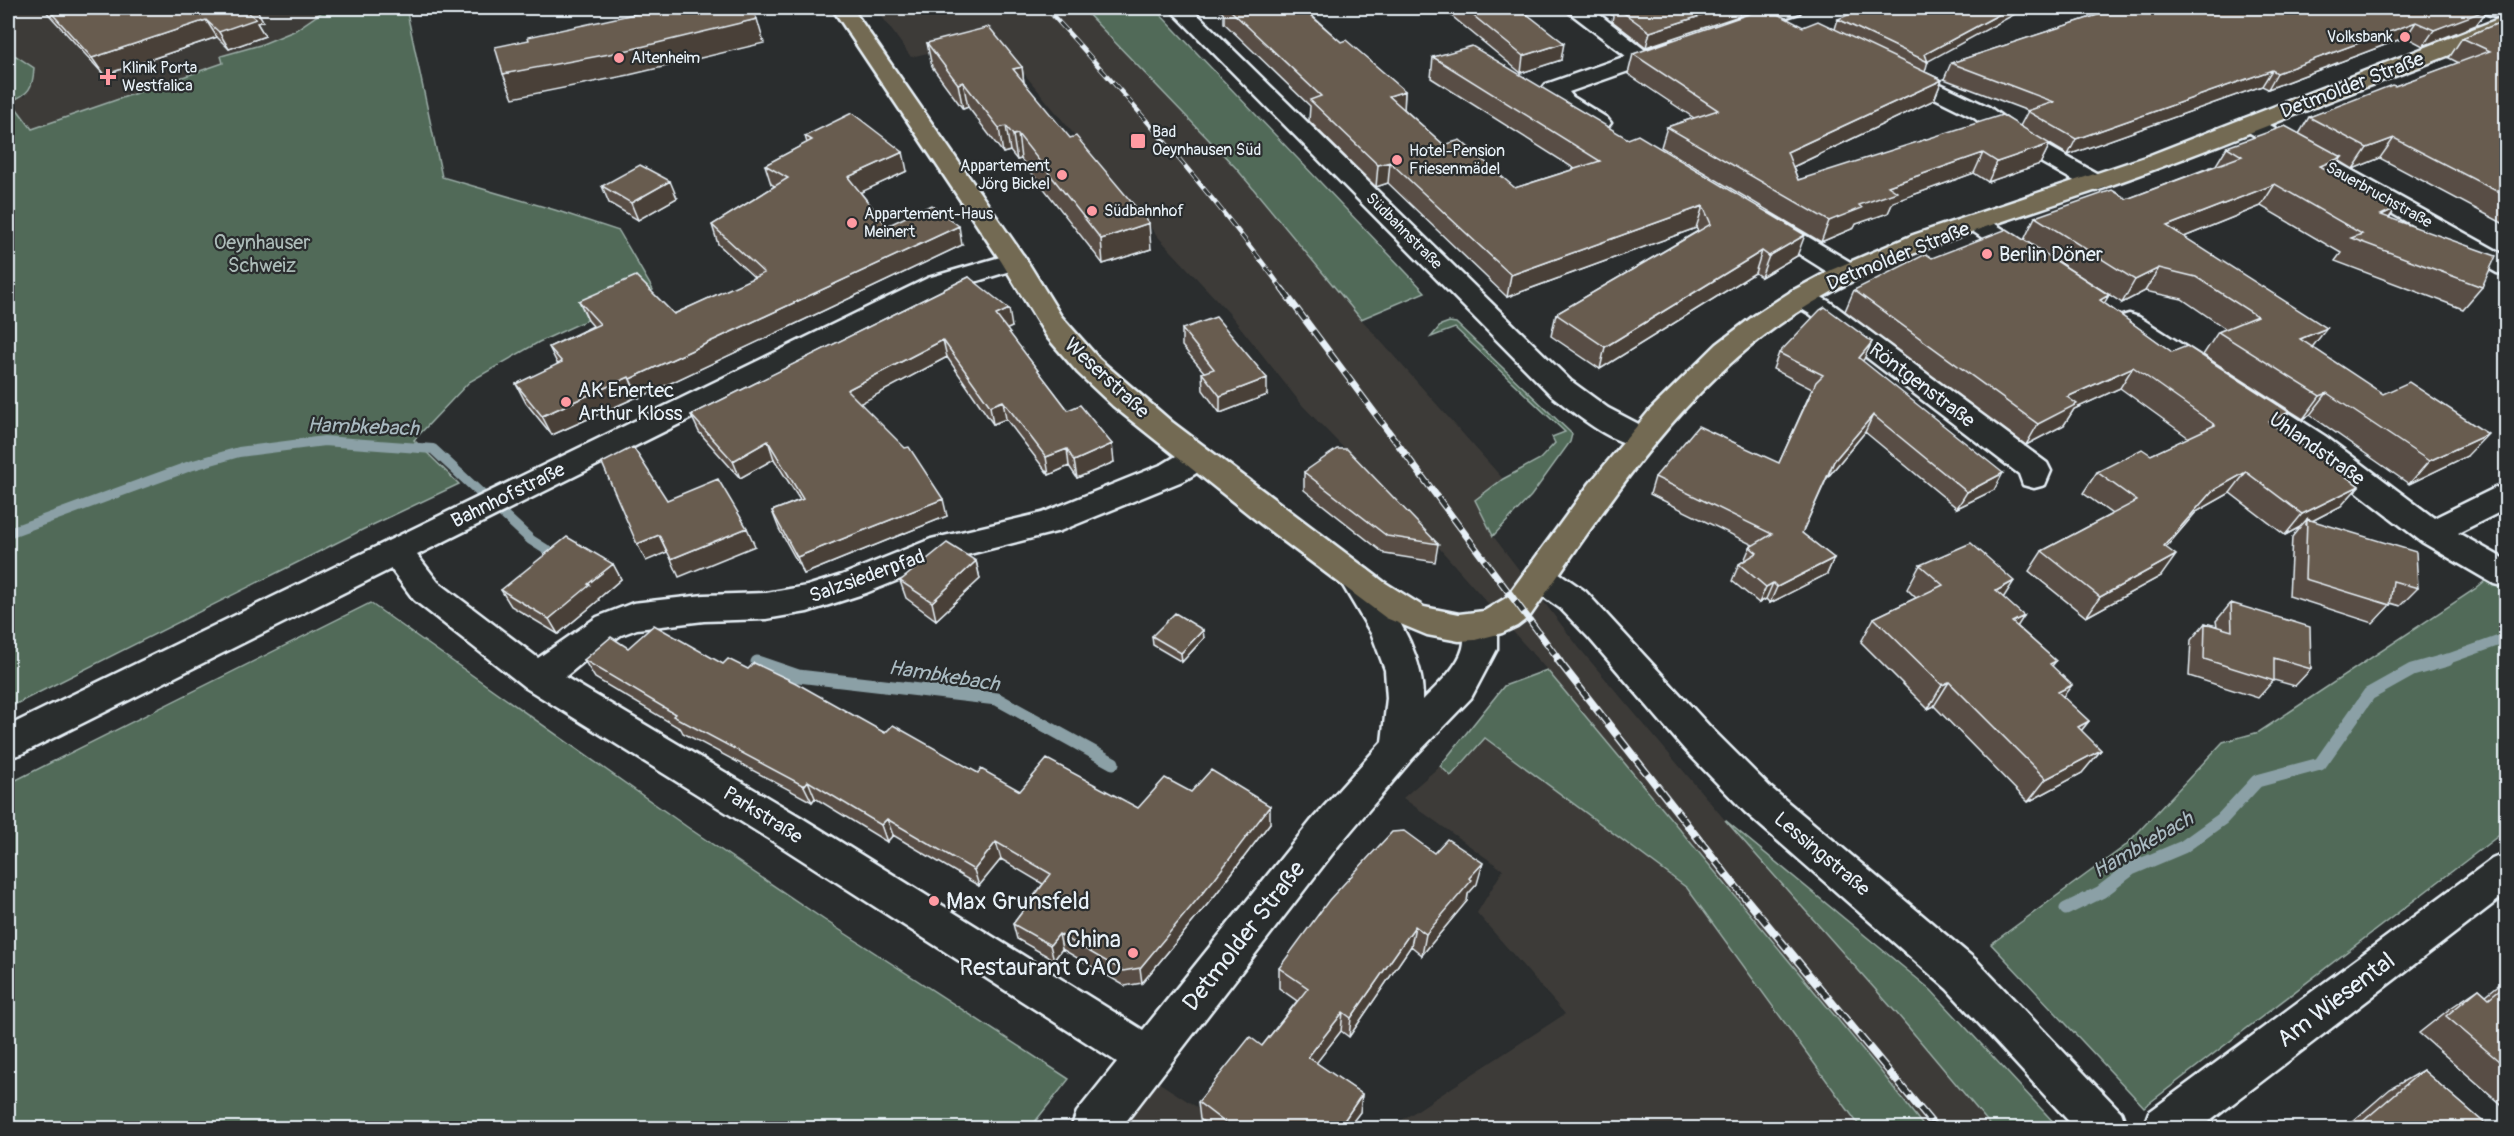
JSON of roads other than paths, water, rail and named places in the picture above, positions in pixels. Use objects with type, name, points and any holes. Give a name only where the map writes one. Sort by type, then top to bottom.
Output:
[{"type":"main road","name":"Weserstraße","points":[[842,8],[1014,261],[1035,300],[1059,333],[1102,378],[1197,458],[1356,579],[1419,620],[1438,626],[1480,625]]},
{"type":"main road","name":"Detmolder Straße","points":[[1480,625],[1509,615],[1518,607],[1641,438],[1730,350],[1765,321],[1802,297],[1847,272],[1911,246],[2096,183],[2506,24]]},
{"type":"street","name":"Südbahnstraße","points":[[1179,8],[1561,388],[1597,415],[1641,438]]},
{"type":"street","points":[[1578,8],[1642,58]]},
{"type":"street","points":[[2491,8],[2506,14]]},
{"type":"street","points":[[1710,36],[1785,10],[1808,28]]},
{"type":"street","points":[[1616,133],[1564,102],[1554,90],[1688,43]]},
{"type":"street","points":[[1877,62],[1981,112],[2019,140],[2096,183]]},
{"type":"street","name":"Sauerbruchstraße","points":[[2251,124],[2506,267]]},
{"type":"street","points":[[1739,206],[1847,272]]},
{"type":"street","points":[[1977,223],[2056,275]]},
{"type":"street","name":"Bahnhofstraße","points":[[8,743],[514,491],[938,284],[1014,261]]},
{"type":"street","name":"Röntgenstraße","points":[[1802,297],[1820,308],[2036,471],[2034,477]]},
{"type":"street","name":"Uhlandstraße","points":[[2105,308],[2314,444],[2433,534],[2506,575]]},
{"type":"street","name":"Salzsiederpfad","points":[[538,678],[609,626],[633,616],[704,608],[766,606],[807,599],[854,584],[943,548],[1049,523],[1174,472],[1197,458]]},
{"type":"street","points":[[2433,534],[2448,524],[2506,496]]},
{"type":"street","name":"Parkstraße","points":[[396,551],[426,591],[538,678],[798,836],[1149,1058]]},
{"type":"street","name":"Lessingstraße","points":[[1540,577],[1573,600],[1698,739],[1758,800],[1962,975],[2105,1128]]},
{"type":"street","points":[[1356,579],[1389,635],[1403,671],[1404,694],[1400,748]]},
{"type":"street","name":"Detmolder Straße","points":[[1093,1128],[1325,832],[1400,748],[1458,688],[1480,649],[1480,625]]},
{"type":"street","name":"Am Wiesental","points":[[2165,1128],[2506,871]]},
{"type":"waterway","name":"Hambkebach","points":[[8,533],[190,466],[239,452],[324,441],[433,449],[531,540],[561,559]]},
{"type":"waterway","name":"Hambkebach","points":[[2442,661],[2498,641]]},
{"type":"waterway","name":"Hambkebach","points":[[2066,909],[2101,892],[2131,869],[2183,847],[2222,819],[2257,781],[2320,764],[2369,694],[2412,670],[2447,660]]},
{"type":"waterway","name":"Hambkebach","points":[[757,662],[798,676],[997,699],[1113,763]]},
{"type":"railway","points":[[1046,8],[1168,146],[1283,290]]},
{"type":"railway","points":[[1282,289],[1560,661]]},
{"type":"railway","points":[[1558,660],[1733,883],[1936,1128]]},
{"type":"place","name":"Volksbank","points":[[2405,37]]},
{"type":"place","name":"Altenheim","points":[[619,58]]},
{"type":"place","name":"Klinik Porta Westfalica","points":[[108,77]]},
{"type":"place","name":"Bad Oeynhausen Süd","points":[[1138,141]]},
{"type":"place","name":"Hotel-Pension Friesenmädel","points":[[1397,160]]},
{"type":"place","name":"Appartement Jörg Bickel","points":[[1062,175]]},
{"type":"place","name":"Südbahnhof","points":[[1092,211]]},
{"type":"place","name":"Appartement-Haus Meinert","points":[[852,223]]},
{"type":"place","name":"Berlin Döner","points":[[1987,254]]},
{"type":"place","name":"AK Enertec Arthur Kloss","points":[[566,402]]},
{"type":"place","name":"Max Grunsfeld","points":[[934,901]]},
{"type":"place","name":"China Restaurant CAO","points":[[1133,953]]},
{"type":"park label","name":"Oeynhauser Schweiz","points":[[262,254]]}]
